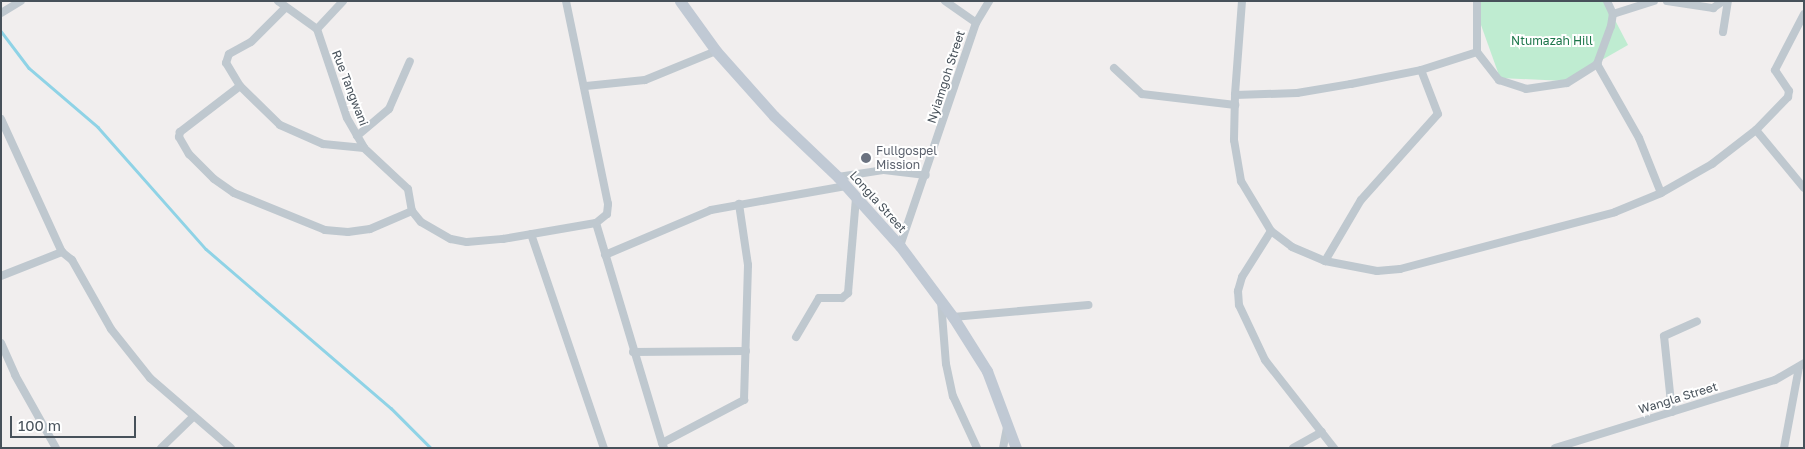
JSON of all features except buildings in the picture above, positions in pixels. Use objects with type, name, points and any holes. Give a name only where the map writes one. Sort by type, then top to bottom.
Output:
[{"type":"main road","name":"Longla Street","points":[[680,1],[716,51],[774,116],[842,181],[900,246],[953,317],[987,371],[1016,448]]},
{"type":"street","points":[[1,14],[21,1]]},
{"type":"street","points":[[278,1],[317,29],[342,1]]},
{"type":"street","points":[[240,86],[180,132],[179,137],[189,154],[214,179],[234,193],[326,230],[348,232],[370,229],[412,211],[421,222],[451,239],[467,242],[596,223],[607,214],[608,204],[586,86],[566,1]]},
{"type":"street","points":[[945,1],[976,23]]},
{"type":"street","name":"Nyiamgoh Street","points":[[900,246],[926,176],[976,23],[989,1]]},
{"type":"street","points":[[1242,1],[1235,95],[1236,161],[1241,181],[1271,231],[1292,247],[1325,261],[1367,270],[1400,269],[1614,212],[1661,193],[1712,164],[1756,130],[1788,97],[1789,91],[1775,70],[1804,14]]},
{"type":"street","points":[[1477,1],[1477,52],[1499,80],[1526,88],[1566,83],[1596,64],[1608,38],[1613,14],[1607,1]]},
{"type":"street","points":[[1613,14],[1654,1]]},
{"type":"street","points":[[1667,1],[1713,8],[1723,1]]},
{"type":"street","points":[[1723,32],[1728,1]]},
{"type":"street","points":[[286,7],[251,42],[226,58],[240,86],[280,125],[323,144],[364,148]]},
{"type":"street","name":"Rue Tangwani","points":[[317,29],[341,102],[357,136],[364,148],[408,189],[412,211]]},
{"type":"street","points":[[586,86],[645,80],[716,51]]},
{"type":"street","points":[[1235,95],[1297,93],[1421,70],[1477,52]]},
{"type":"street","points":[[357,136],[389,109],[410,61]]},
{"type":"street","points":[[1596,64],[1640,138],[1661,193]]},
{"type":"street","points":[[1114,68],[1142,94],[1235,106]]},
{"type":"street","points":[[1325,261],[1361,200],[1438,114],[1421,70]]},
{"type":"street","points":[[1,119],[62,252],[72,260],[111,329],[150,378],[231,448]]},
{"type":"street","points":[[1756,130],[1804,188]]},
{"type":"street","points":[[605,255],[711,210],[842,181],[876,170],[926,176]]},
{"type":"street","points":[[796,337],[819,298],[842,298],[848,293],[856,198]]},
{"type":"street","points":[[596,223],[633,352],[663,446],[744,400],[748,264],[739,204]]},
{"type":"street","points":[[1271,231],[1242,277],[1238,291],[1239,305],[1265,360],[1334,448]]},
{"type":"street","points":[[531,234],[604,448]]},
{"type":"street","points":[[1,276],[62,252]]},
{"type":"street","points":[[941,301],[946,364],[953,396],[977,448]]},
{"type":"street","points":[[953,317],[1088,305]]},
{"type":"street","points":[[1672,412],[1664,336],[1698,321]]},
{"type":"street","points":[[1,343],[56,447]]},
{"type":"street","points":[[633,352],[746,351]]},
{"type":"street","points":[[1784,448],[1801,365]]},
{"type":"street","name":"Wangla Street","points":[[1555,448],[1775,380],[1801,365]]},
{"type":"street","points":[[161,448],[193,417]]},
{"type":"street","points":[[1003,448],[1008,425]]},
{"type":"street","points":[[1294,448],[1322,432]]},
{"type":"green space","name":"Ntumazah Hill","points":[[1479,1],[1605,1],[1628,45],[1565,81],[1500,78],[1476,11]]},
{"type":"waterway","points":[[1,31],[29,68],[98,127],[206,249],[391,408],[431,448]]},
{"type":"place","name":"Fullgospel Mission","points":[[866,158]]}]
